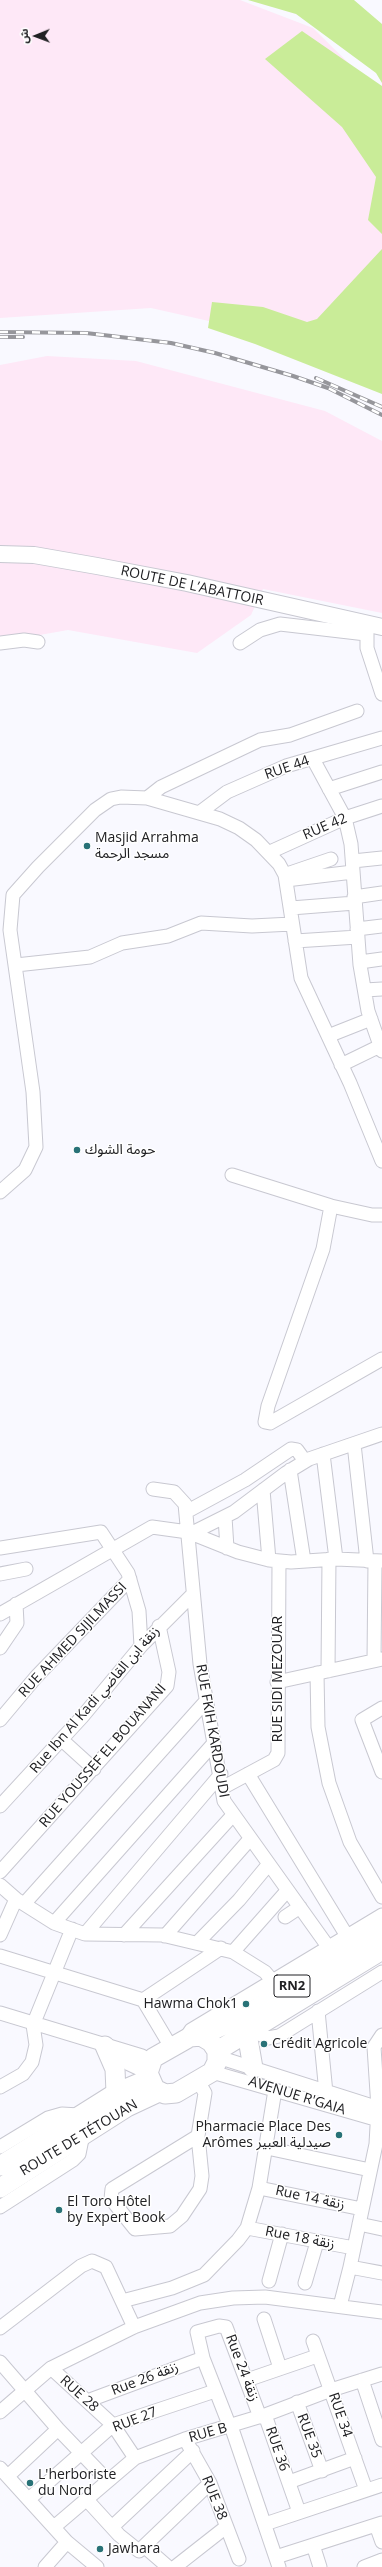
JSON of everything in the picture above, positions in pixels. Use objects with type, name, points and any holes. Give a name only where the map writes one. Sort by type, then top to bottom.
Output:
[{"type":"highway","name":"ROUTE DE TÉTOUAN","points":[[0,2188],[127,2107],[152,2077],[158,2054],[249,2012],[278,1987],[382,1931]]},
{"type":"highway","name":"ROUTE DE TÉTOUAN","points":[[152,2077],[176,2093],[211,2065],[249,2031],[382,1950]]},
{"type":"highway","points":[[249,2031],[253,2068]]},
{"type":"highway","points":[[186,2041],[210,2042],[211,2065]]},
{"type":"highway","points":[[108,2047],[115,2069],[116,2093]]},
{"type":"highway","name":"ROUTE DE TÉTOUAN","points":[[0,2166],[116,2093],[152,2077]]},
{"type":"main road","name":"ROUTE DE L’ABATTOIR","points":[[0,554],[34,555],[187,583],[372,628]]},
{"type":"street","points":[[240,643],[260,630],[280,624],[372,628],[367,648],[382,694]]},
{"type":"street","points":[[0,643],[24,640],[38,642]]},
{"type":"street","points":[[147,798],[161,787],[260,740],[290,735],[357,711]]},
{"type":"street","name":"RUE 44","points":[[199,813],[227,792],[286,766],[382,738]]},
{"type":"street","points":[[313,759],[345,818],[353,867],[354,900],[360,962],[365,990],[375,1021],[381,1049],[341,1066]]},
{"type":"street","points":[[329,789],[382,772]]},
{"type":"street","points":[[0,1192],[25,1170],[36,1147],[33,1092],[10,930],[10,912],[14,896],[21,885],[66,837],[104,803],[121,797],[147,798],[199,813],[239,828],[270,852],[285,877],[291,908],[300,978],[328,1036],[382,1161]]},
{"type":"street","name":"RUE 42","points":[[270,852],[345,818],[382,806]]},
{"type":"street","points":[[285,877],[353,867],[382,858]]},
{"type":"street","points":[[285,877],[330,859]]},
{"type":"street","points":[[291,908],[354,900],[382,893]]},
{"type":"street","points":[[16,965],[90,957],[122,943],[168,936],[201,923],[252,926],[292,924]]},
{"type":"street","points":[[295,941],[357,933],[382,926]]},
{"type":"street","points":[[360,962],[382,959]]},
{"type":"street","points":[[365,990],[382,988]]},
{"type":"street","points":[[328,1036],[375,1021]]},
{"type":"street","points":[[232,1175],[332,1206],[372,1216],[382,1215]]},
{"type":"street","points":[[332,1206],[323,1249],[268,1406],[265,1422],[270,1423],[382,1359]]},
{"type":"street","points":[[190,1533],[225,1517],[290,1470],[305,1461],[382,1434]]},
{"type":"street","points":[[277,1682],[378,1659],[375,1561],[354,1444]]},
{"type":"street","points":[[153,1488],[174,1492],[186,1508],[245,1480],[291,1449],[297,1449],[305,1461]]},
{"type":"street","points":[[322,1454],[333,1559],[318,1727],[332,1794],[350,1842],[382,1897]]},
{"type":"street","points":[[290,1470],[304,1561]]},
{"type":"street","name":"RUE SIDI MEZOUAR","points":[[222,1788],[277,1757],[274,1561],[263,1490]]},
{"type":"street","name":"RUE FKIH KARDOUDI","points":[[186,1508],[190,1533],[192,1595],[206,1701],[221,1774],[224,1801],[286,1892],[300,1907],[329,1948]]},
{"type":"street","points":[[225,1517],[227,1548]]},
{"type":"street","points":[[0,1614],[152,1527],[190,1533],[227,1548],[274,1561],[333,1559],[375,1561]]},
{"type":"street","points":[[0,1548],[98,1531],[126,1568],[139,1611],[141,1646]]},
{"type":"street","points":[[0,1574],[26,1569]]},
{"type":"street","name":"RUE AHMED SIJILMASSI","points":[[0,1720],[36,1677],[130,1579]]},
{"type":"street","name":"Rue Ibn Al Kadi زنقة ابن القاضي","points":[[0,1806],[62,1740],[159,1626],[192,1595]]},
{"type":"street","points":[[0,1648],[17,1623],[16,1604]]},
{"type":"street","name":"RUE YOUSSEF EL BOUANANI","points":[[0,1872],[168,1685],[167,1663],[159,1626]]},
{"type":"street","points":[[0,1935],[20,1902],[206,1701]]},
{"type":"street","points":[[381,1766],[362,1720],[382,1708]]},
{"type":"street","points":[[62,1740],[94,1769]]},
{"type":"street","points":[[54,1923],[214,1743]]},
{"type":"street","points":[[85,1934],[221,1774]]},
{"type":"street","points":[[248,1774],[347,1936]]},
{"type":"street","points":[[124,1935],[233,1815]]},
{"type":"street","points":[[165,1936],[250,1839]]},
{"type":"street","points":[[197,1943],[239,1900],[268,1865]]},
{"type":"street","points":[[0,1885],[20,1902],[54,1923],[85,1934],[165,1936],[233,1952],[265,1972],[278,1987],[329,1948],[382,1914]]},
{"type":"street","points":[[233,1952],[286,1892]]},
{"type":"street","points":[[285,1917],[300,1907]]},
{"type":"street","points":[[0,2087],[23,2074],[32,2062],[36,2045],[33,2025],[53,1972],[72,1929]]},
{"type":"street","points":[[143,2000],[221,1948]]},
{"type":"street","points":[[0,1956],[143,2000],[186,2041]]},
{"type":"street","points":[[249,2031],[268,2038],[279,2036],[382,1972]]},
{"type":"street","points":[[318,2011],[326,2093]]},
{"type":"street","points":[[0,2013],[33,2025],[142,2056],[152,2077]]},
{"type":"street","points":[[340,2306],[360,2224],[362,2209],[374,2176],[380,2115],[378,2055],[374,2046],[382,2035]]},
{"type":"street","points":[[198,2136],[112,2189],[111,2198],[135,2228],[170,2226],[182,2216],[200,2189],[202,2176],[198,2136],[211,2065]]},
{"type":"street","name":"AVENUE R'GAIA","points":[[211,2065],[253,2068],[326,2093],[380,2115]]},
{"type":"street","name":"AVENUE R'GAIA","points":[[211,2065],[275,2090],[380,2115]]},
{"type":"street","points":[[122,2301],[172,2288],[204,2275],[224,2257],[247,2228],[259,2188],[267,2148],[275,2090]]},
{"type":"street","points":[[0,2147],[48,2118],[62,2114],[79,2115]]},
{"type":"street","points":[[0,2206],[73,2160],[79,2154],[83,2134]]},
{"type":"street","points":[[267,2148],[374,2176]]},
{"type":"street","name":"Rue 14 زنقة","points":[[259,2188],[362,2209]]},
{"type":"street","points":[[360,2224],[382,2230]]},
{"type":"street","name":"Rue 18 زنقة","points":[[247,2228],[354,2248]]},
{"type":"street","points":[[269,2281],[282,2234]]},
{"type":"street","points":[[305,2283],[317,2242]]},
{"type":"street","points":[[0,2328],[81,2266],[92,2261],[106,2267],[134,2327]]},
{"type":"street","points":[[350,2267],[382,2273]]},
{"type":"street","points":[[0,2412],[51,2368],[134,2327],[185,2308],[233,2298],[265,2297],[382,2312]]},
{"type":"street","points":[[264,2319],[280,2368]]},
{"type":"street","name":"Rue 24 زنقة","points":[[202,2358],[197,2333],[226,2326],[263,2416]]},
{"type":"street","name":"RUE 34","points":[[313,2341],[317,2356],[331,2390],[366,2490]]},
{"type":"street","points":[[247,2380],[317,2356]]},
{"type":"street","points":[[202,2358],[230,2426],[278,2562],[313,2545],[379,2524],[382,2542]]},
{"type":"street","name":"Rue 26 زنقة","points":[[87,2401],[202,2358]]},
{"type":"street","points":[[0,2362],[58,2429],[108,2481]]},
{"type":"street","name":"RUE 28","points":[[51,2368],[113,2426],[135,2458]]},
{"type":"street","name":"RUE B","points":[[54,2527],[135,2458],[185,2439],[263,2416],[331,2390],[382,2374]]},
{"type":"street","points":[[362,2380],[382,2440]]},
{"type":"street","name":"RUE 27","points":[[29,2499],[113,2426],[215,2391]]},
{"type":"street","name":"RUE 35","points":[[297,2402],[322,2471]]},
{"type":"street","name":"RUE 36","points":[[263,2416],[299,2512]]},
{"type":"street","points":[[58,2429],[4,2472],[67,2542],[98,2567]]},
{"type":"street","name":"RUE 38","points":[[185,2439],[210,2483],[239,2559]]},
{"type":"street","points":[[112,2527],[193,2451]]},
{"type":"street","points":[[288,2482],[322,2471],[354,2458]]},
{"type":"street","points":[[141,2549],[210,2483]]},
{"type":"street","points":[[265,2524],[382,2485]]},
{"type":"street","points":[[86,2500],[112,2527],[168,2567]]},
{"type":"street","points":[[175,2567],[226,2527]]},
{"type":"street","points":[[45,2567],[67,2542]]},
{"type":"street","points":[[313,2545],[320,2567]]},
{"type":"street","points":[[364,2567],[382,2560]]},
{"type":"shaded area","points":[[0,0],[240,0],[313,28],[382,96],[382,376],[289,339],[151,308],[0,318]]},
{"type":"shaded area","points":[[47,356],[136,361],[325,411],[382,441],[382,613],[263,589],[251,615],[197,653],[68,630],[0,642],[0,365]]},
{"type":"green space","points":[[248,0],[354,0],[382,24],[382,83],[376,73],[296,14]]},
{"type":"green space","points":[[302,31],[382,86],[382,234],[368,220],[376,177],[342,127],[265,59]]},
{"type":"green space","points":[[382,249],[382,394],[255,344],[208,328],[212,302],[263,307],[307,322],[317,319]]},
{"type":"railway","points":[[0,332],[86,333],[171,343],[215,353],[293,376],[328,388],[382,415]]},
{"type":"railway","points":[[0,337],[23,337]]},
{"type":"railway","points":[[316,378],[382,407]]},
{"type":"place","name":"Masjid Arrahma مسجد الرحمة","points":[[87,846]]},
{"type":"place","name":"حومة الشوك","points":[[77,1150]]},
{"type":"place","name":"Hawma Chok1","points":[[246,2004]]},
{"type":"place","name":"Crédit Agricole","points":[[264,2044]]},
{"type":"place","name":"Pharmacie Place Des Arômes صيدلية العبير","points":[[339,2135]]},
{"type":"place","name":"El Toro Hôtel by Expert Book","points":[[59,2210]]},
{"type":"place","name":"L'herboriste du Nord","points":[[30,2483]]},
{"type":"place","name":"Jawhara","points":[[100,2549]]}]
